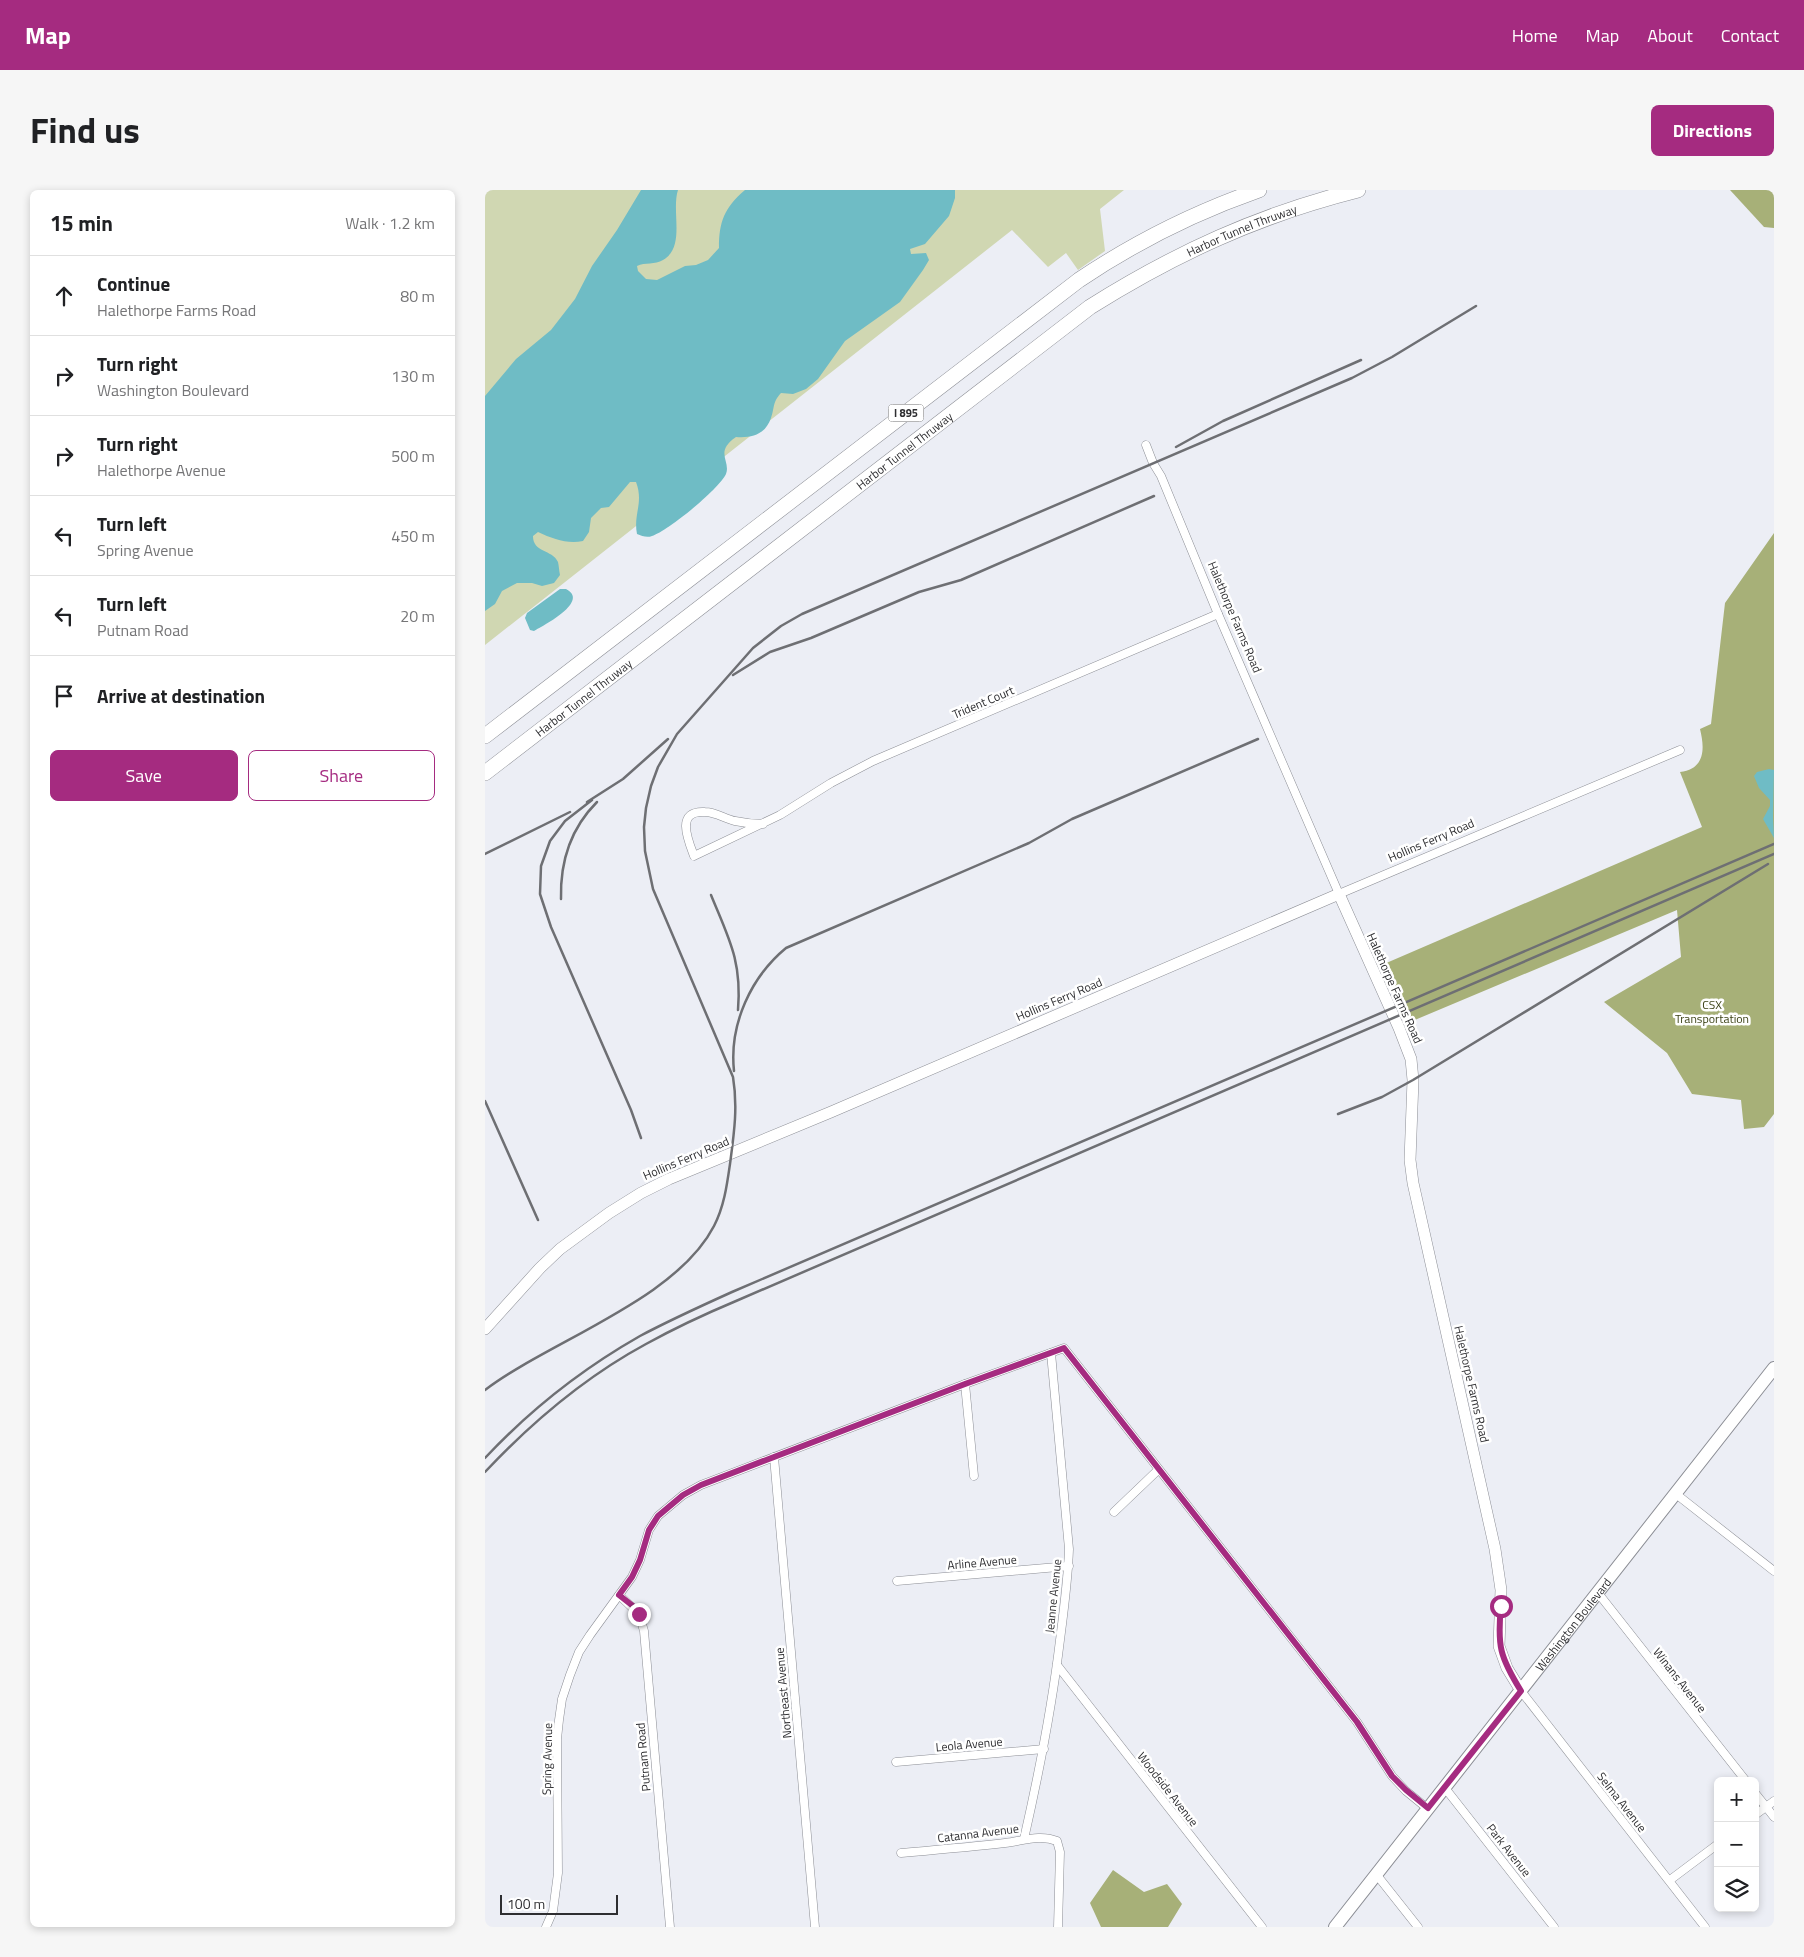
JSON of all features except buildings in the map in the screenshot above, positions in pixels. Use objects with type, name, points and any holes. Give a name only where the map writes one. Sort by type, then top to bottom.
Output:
[{"type":"highway","name":"I 895","points":[[485,736],[1079,280],[1106,262],[1189,219],[1259,190]]},
{"type":"highway","name":"Harbor Tunnel Thruway","points":[[485,773],[1090,307],[1119,288],[1230,231],[1313,201],[1357,190]]},
{"type":"main road","name":"Washington Boulevard","points":[[1335,1927],[1774,1368]]},
{"type":"street","name":"Halethorpe Farms Road","points":[[1146,444],[1411,1058],[1413,1080],[1410,1160],[1413,1183],[1495,1549],[1501,1590],[1499,1646],[1507,1668],[1521,1691]]},
{"type":"street","name":"Trident Court","points":[[763,824],[739,822],[705,811],[690,816],[686,822],[685,829],[686,837],[694,856],[763,824],[831,783],[873,761],[1218,614]]},
{"type":"street","name":"Hollins Ferry Road","points":[[485,1330],[540,1268],[560,1249],[609,1213],[641,1193],[669,1179],[823,1116],[1679,750]]},
{"type":"street","name":"Spring Avenue","points":[[547,1927],[553,1911],[559,1873],[557,1739],[562,1699],[579,1652],[632,1577],[640,1560],[649,1530],[658,1516],[669,1505],[701,1485],[1064,1348],[1158,1470]]},
{"type":"street","name":"Jeanne Avenue","points":[[1024,1839],[1044,1749],[1057,1665],[1069,1566],[1051,1353]]},
{"type":"street","points":[[965,1384],[974,1476]]},
{"type":"street","name":"Northeast Avenue","points":[[774,1457],[815,1927]]},
{"type":"street","points":[[1114,1512],[1158,1470],[1357,1722],[1392,1776],[1428,1808]]},
{"type":"street","points":[[1675,1494],[1774,1571]]},
{"type":"street","name":"Arline Avenue","points":[[897,1581],[1069,1566]]},
{"type":"street","name":"Winans Avenue","points":[[1598,1593],[1743,1777]]},
{"type":"street","name":"Putnam Road","points":[[619,1595],[633,1606],[639,1614],[644,1631],[669,1927]]},
{"type":"street","name":"Woodside Avenue","points":[[1057,1665],[1262,1927]]},
{"type":"street","name":"Selma Avenue","points":[[1521,1691],[1670,1880],[1703,1926]]},
{"type":"street","name":"Leola Avenue","points":[[896,1762],[1044,1749]]},
{"type":"street","name":"Park Avenue","points":[[1445,1788],[1554,1927]]},
{"type":"street","points":[[1759,1798],[1774,1817]]},
{"type":"street","points":[[1759,1812],[1774,1801]]},
{"type":"street","name":"Catanna Avenue","points":[[901,1853],[1005,1843],[1045,1837],[1057,1841],[1060,1852],[1058,1927]]},
{"type":"street","points":[[1670,1880],[1714,1847]]},
{"type":"street","points":[[1376,1874],[1418,1927]]},
{"type":"green space","points":[[485,190],[1124,190],[1100,209],[1105,251],[1078,270],[1066,253],[1048,267],[1012,230],[485,645]]},
{"type":"green space","points":[[1730,190],[1774,190],[1774,228],[1764,227]]},
{"type":"green space","name":"CSX Transportation","points":[[1774,533],[1774,1114],[1764,1127],[1744,1129],[1741,1100],[1692,1094],[1667,1053],[1604,1002],[1681,957],[1677,910],[1410,1022],[1384,964],[1702,827],[1680,772],[1694,767],[1699,762],[1703,744],[1700,729],[1711,724],[1725,603]]},
{"type":"green space","points":[[1113,1870],[1144,1892],[1167,1884],[1182,1904],[1168,1927],[1101,1927],[1090,1903]]},
{"type":"water","points":[[641,190],[678,190],[676,199],[677,228],[674,247],[663,260],[637,266],[638,271],[646,279],[657,280],[685,266],[696,265],[708,260],[719,248],[720,230],[724,216],[732,203],[745,190],[955,190],[955,198],[949,216],[925,244],[910,249],[911,254],[926,253],[929,260],[900,302],[845,341],[818,379],[806,389],[793,394],[781,393],[775,402],[768,424],[762,432],[753,436],[736,437],[729,442],[724,452],[727,465],[726,474],[704,499],[659,533],[648,537],[637,534],[636,520],[639,496],[636,482],[630,482],[609,507],[601,508],[591,518],[589,532],[583,541],[571,542],[560,540],[538,532],[533,536],[536,545],[552,555],[558,562],[560,575],[554,583],[542,586],[532,583],[517,583],[502,591],[495,604],[485,611],[485,396],[516,359],[551,330],[575,299],[592,266],[617,230]]},
{"type":"water","points":[[560,589],[566,589],[572,594],[573,600],[569,606],[547,624],[534,631],[530,630],[525,618],[527,613]]},
{"type":"water","points":[[1769,769],[1774,770],[1774,838],[1763,819],[1770,806],[1770,800],[1759,788],[1754,776],[1757,772]]},
{"type":"railway","points":[[485,1390],[512,1372],[610,1317],[671,1276],[696,1252],[714,1226],[720,1211],[728,1180],[734,1131],[735,1099],[733,1077],[653,889],[645,851],[644,827],[651,786],[658,767],[677,734],[753,648],[781,626],[802,614],[1352,378],[1392,357],[1476,306]]},
{"type":"railway","points":[[1176,447],[1223,421],[1361,360]]},
{"type":"railway","points":[[733,675],[770,652],[811,638],[919,592],[961,580],[1154,496]]},
{"type":"railway","points":[[587,802],[623,779],[668,739]]},
{"type":"railway","points":[[734,1071],[733,1053],[735,1036],[745,1003],[762,973],[786,948],[1029,843],[1072,819],[1258,739]]},
{"type":"railway","points":[[592,800],[565,821],[550,841],[541,866],[540,894],[551,927],[631,1110],[641,1138]]},
{"type":"railway","points":[[561,899],[561,885],[569,846],[580,823],[597,802]]},
{"type":"railway","points":[[485,854],[570,812]]},
{"type":"railway","points":[[485,1458],[520,1423],[577,1376],[640,1336],[686,1313],[1774,844]]},
{"type":"railway","points":[[485,1472],[541,1418],[581,1386],[623,1357],[690,1321],[1774,854]]},
{"type":"railway","points":[[1338,1114],[1382,1097],[1413,1080],[1768,864]]},
{"type":"railway","points":[[711,895],[733,951],[738,978],[738,1010]]},
{"type":"railway","points":[[485,1101],[538,1220]]},
{"type":"route","points":[[639,1614],[633,1606],[619,1595],[632,1577],[640,1560],[649,1530],[658,1516],[683,1495],[701,1485],[1064,1348],[1357,1722],[1384,1766],[1399,1784],[1428,1808],[1521,1691],[1507,1668],[1499,1646],[1501,1606]]}]
